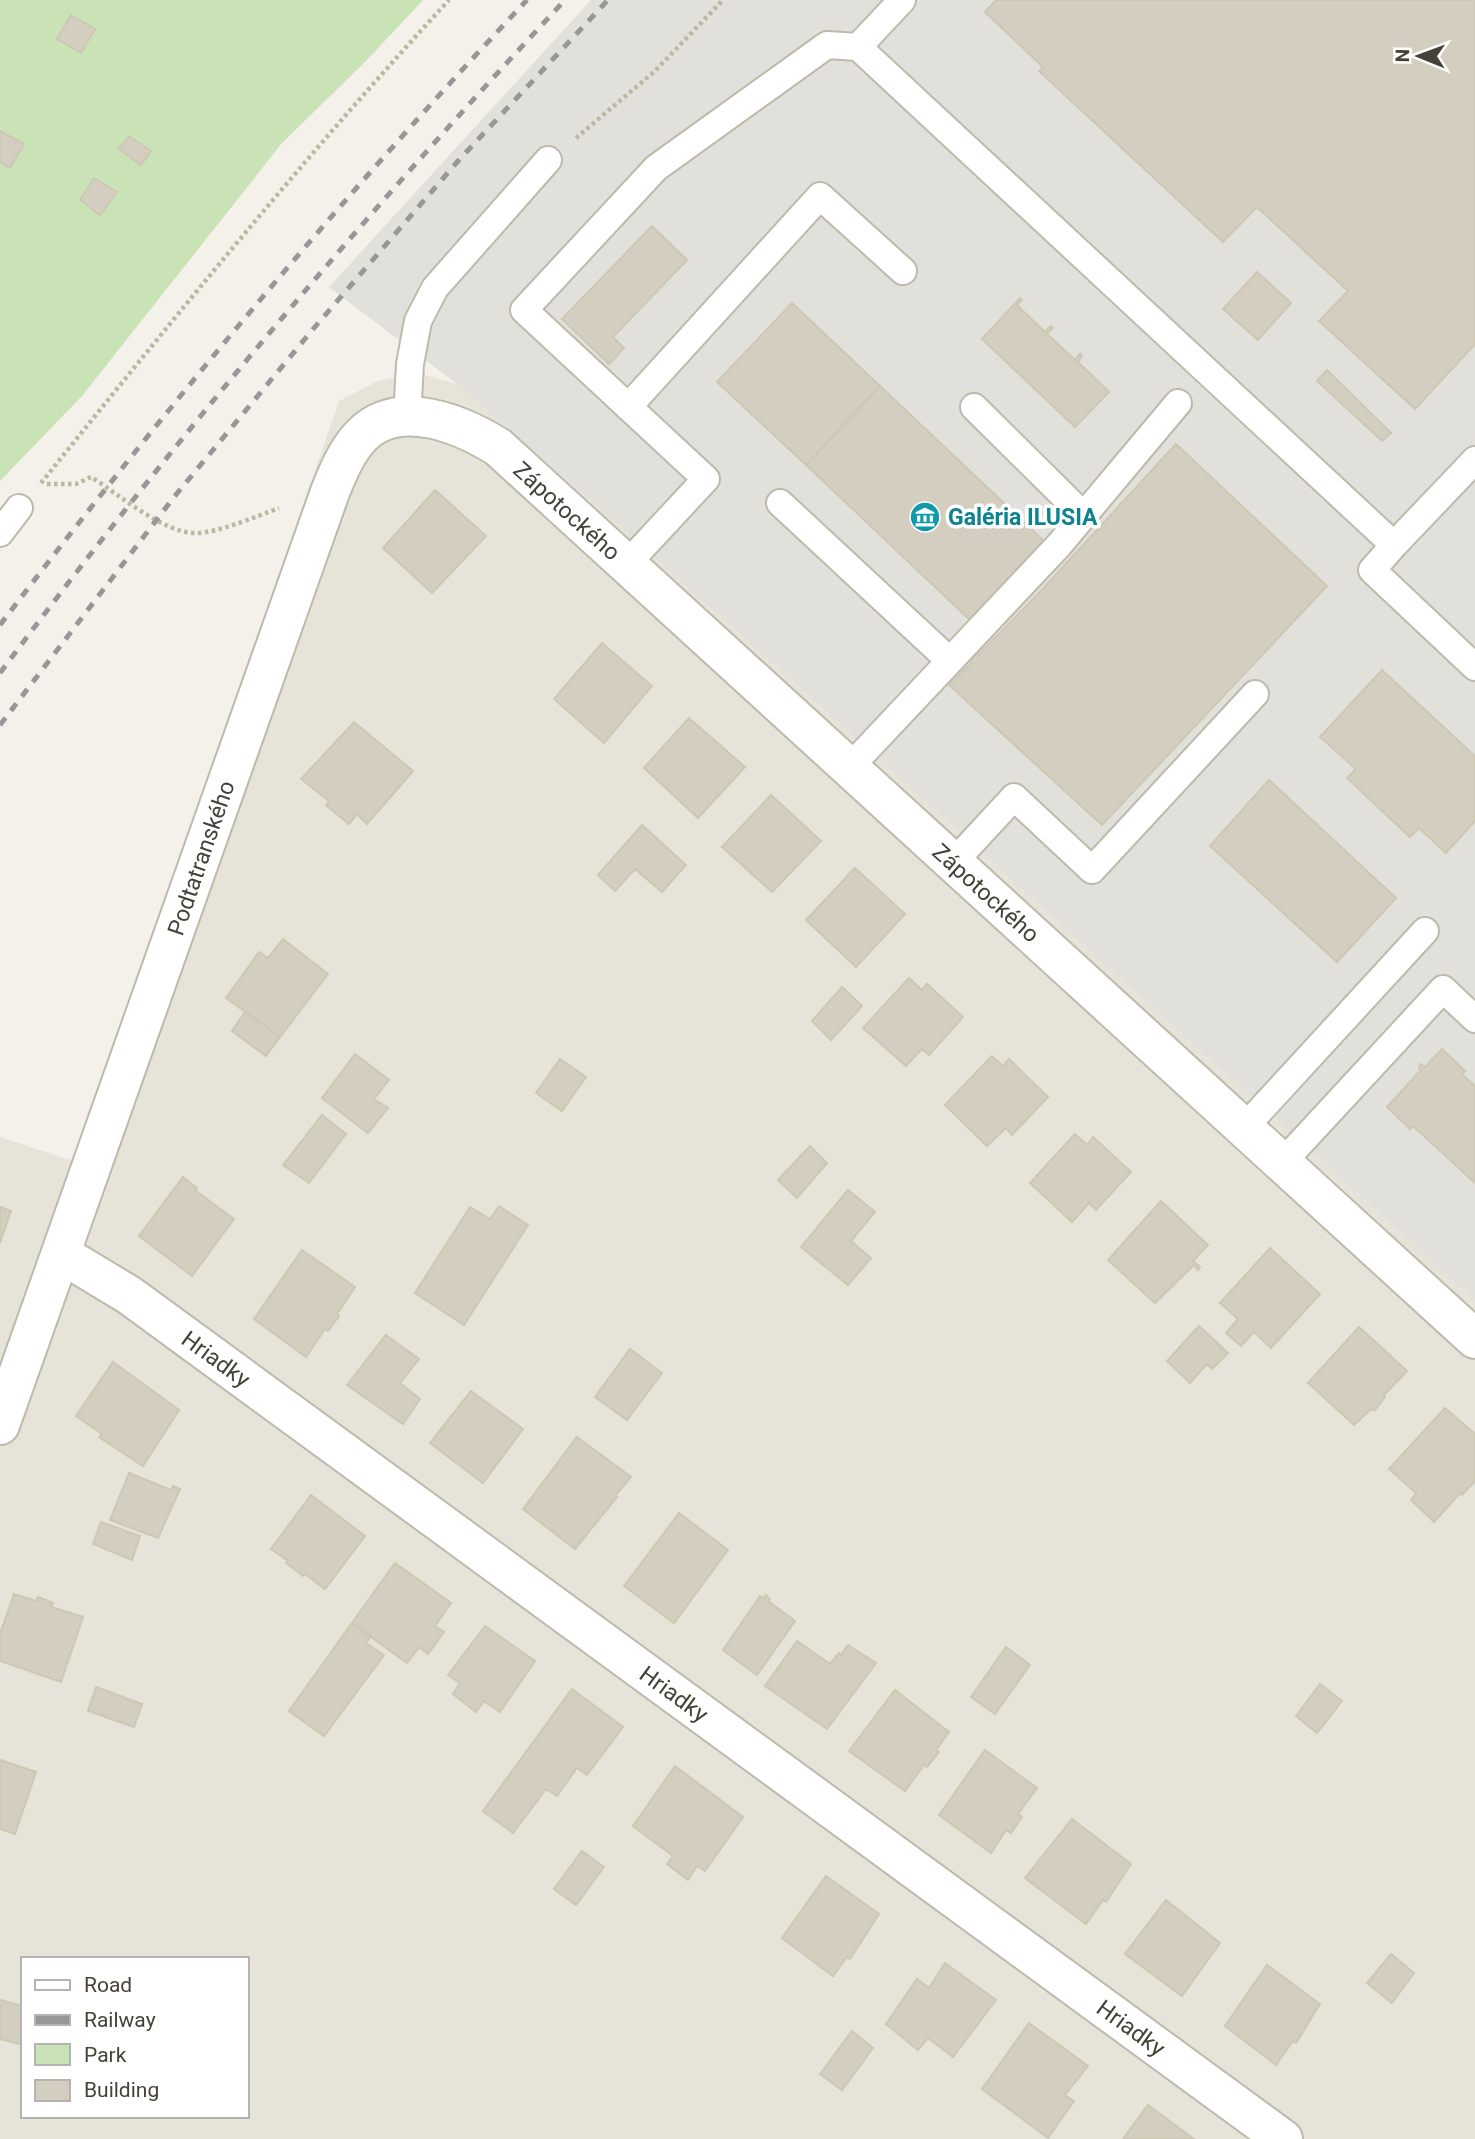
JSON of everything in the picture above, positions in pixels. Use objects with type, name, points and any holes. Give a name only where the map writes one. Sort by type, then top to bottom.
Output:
[{"type":"street","name":"Podtatranského","points":[[0,1425],[340,469],[361,435],[381,422],[407,418],[447,422],[498,447]]},
{"type":"street","name":"Zápotockého","points":[[498,447],[1475,1339]]},
{"type":"street","name":"Hriadky","points":[[61,1254],[129,1295],[1283,2139]]},
{"type":"lane","points":[[858,47],[902,0]]},
{"type":"lane","points":[[626,565],[706,479],[524,310],[656,168],[827,45],[858,47],[1394,545]]},
{"type":"lane","points":[[407,418],[410,364],[418,321],[435,288],[548,160]]},
{"type":"lane","points":[[628,407],[820,196],[903,271]]},
{"type":"lane","points":[[849,768],[1059,545],[1178,403]]},
{"type":"lane","points":[[974,407],[1084,516]]},
{"type":"lane","points":[[1475,460],[1372,570],[1475,667]]},
{"type":"lane","points":[[780,503],[950,661]]},
{"type":"lane","points":[[0,533],[19,508]]},
{"type":"lane","points":[[953,863],[1014,797],[1092,870],[1255,694]]},
{"type":"lane","points":[[1244,1128],[1425,931]]},
{"type":"lane","points":[[1282,1163],[1443,989],[1475,1019]]},
{"type":"path","points":[[327,501],[295,503],[197,534],[171,530],[91,477],[76,484],[39,485],[213,269],[449,0]]},
{"type":"path","points":[[548,160],[655,71],[723,0]]},
{"type":"shaded area","points":[[591,0],[1475,0],[1475,1300],[774,664],[545,461],[457,384],[329,287]]},
{"type":"shaded area","points":[[417,373],[457,384],[774,664],[1475,1300],[1475,2139],[0,2139],[0,1137],[76,1162],[339,401],[378,381]]},
{"type":"green space","points":[[0,0],[423,0],[366,61],[282,143],[82,396],[0,481]]},
{"type":"building","points":[[996,0],[1475,0],[1475,344],[1415,409],[1319,321],[1348,291],[1257,207],[1223,242],[1039,71],[1043,67],[985,12]]},
{"type":"building","points":[[71,15],[95,29],[81,53],[57,39]]},
{"type":"building","points":[[0,131],[24,144],[10,168],[0,162]]},
{"type":"building","points":[[129,136],[151,151],[141,165],[119,149]]},
{"type":"building","points":[[94,178],[117,192],[100,215],[80,200]]},
{"type":"building","points":[[652,226],[687,260],[613,337],[624,348],[609,364],[562,319]]},
{"type":"building","points":[[1257,272],[1291,303],[1258,340],[1223,309]]},
{"type":"building","points":[[1020,298],[1022,300],[1017,305],[1045,332],[1051,326],[1053,328],[1047,334],[1075,360],[1080,354],[1082,356],[1078,362],[1109,392],[1075,427],[982,339]]},
{"type":"building","points":[[792,303],[880,386],[806,465],[717,382]]},
{"type":"building","points":[[1327,370],[1391,433],[1382,441],[1317,381]]},
{"type":"building","points":[[880,386],[1044,541],[970,620],[806,465]]},
{"type":"building","points":[[1176,444],[1327,586],[1102,825],[949,685],[972,662],[968,658],[974,652],[978,655],[1038,594]]},
{"type":"building","points":[[435,490],[486,536],[432,593],[383,548]]},
{"type":"building","points":[[602,643],[652,686],[604,743],[554,699]]},
{"type":"building","points":[[1382,670],[1475,756],[1475,821],[1446,853],[1419,828],[1410,837],[1347,778],[1356,769],[1320,737]]},
{"type":"building","points":[[689,718],[745,767],[698,818],[644,768]]},
{"type":"building","points":[[354,722],[413,771],[367,824],[357,814],[349,824],[326,805],[329,801],[301,779]]},
{"type":"building","points":[[1269,780],[1396,898],[1337,962],[1210,846]]},
{"type":"building","points":[[771,795],[821,841],[772,892],[722,847]]},
{"type":"building","points":[[642,825],[686,865],[662,892],[635,869],[615,891],[598,875]]},
{"type":"building","points":[[855,868],[905,914],[856,967],[806,920]]},
{"type":"building","points":[[283,939],[328,974],[280,1037],[226,998],[259,952],[268,958]]},
{"type":"building","points":[[909,978],[922,990],[927,984],[963,1017],[929,1055],[922,1049],[906,1066],[863,1028]]},
{"type":"building","points":[[842,987],[862,1006],[831,1040],[812,1021]]},
{"type":"building","points":[[245,1012],[280,1037],[266,1056],[232,1031]]},
{"type":"building","points":[[1442,1049],[1465,1071],[1462,1074],[1475,1086],[1475,1183],[1413,1126],[1410,1129],[1387,1107],[1421,1070],[1421,1064],[1425,1067]]},
{"type":"building","points":[[355,1054],[389,1080],[374,1099],[388,1108],[368,1133],[322,1098]]},
{"type":"building","points":[[992,1056],[1003,1066],[1009,1059],[1048,1097],[1012,1135],[1006,1128],[987,1146],[945,1105]]},
{"type":"building","points":[[560,1059],[586,1077],[562,1111],[536,1093]]},
{"type":"building","points":[[322,1115],[346,1134],[309,1183],[283,1165]]},
{"type":"building","points":[[1075,1134],[1087,1145],[1093,1137],[1131,1172],[1096,1210],[1089,1203],[1072,1222],[1030,1183]]},
{"type":"building","points":[[810,1146],[827,1163],[797,1198],[778,1180]]},
{"type":"building","points":[[183,1177],[197,1188],[196,1191],[234,1219],[192,1276],[139,1236]]},
{"type":"building","points":[[848,1190],[875,1212],[851,1241],[871,1258],[848,1285],[801,1247]]},
{"type":"building","points":[[1161,1201],[1208,1245],[1193,1261],[1200,1267],[1198,1270],[1194,1265],[1155,1303],[1108,1260]]},
{"type":"building","points":[[499,1206],[528,1225],[464,1325],[415,1293],[470,1207],[490,1219]]},
{"type":"building","points":[[0,1207],[11,1211],[0,1243]]},
{"type":"building","points":[[1270,1248],[1320,1294],[1271,1348],[1254,1332],[1241,1346],[1226,1333],[1238,1319],[1220,1303]]},
{"type":"building","points":[[302,1250],[355,1287],[337,1314],[339,1316],[328,1331],[325,1329],[306,1357],[254,1319]]},
{"type":"building","points":[[1199,1326],[1228,1353],[1212,1369],[1207,1364],[1190,1383],[1167,1361]]},
{"type":"building","points":[[1359,1327],[1407,1371],[1384,1395],[1375,1410],[1371,1409],[1354,1425],[1308,1383]]},
{"type":"building","points":[[386,1335],[419,1359],[400,1383],[420,1399],[403,1424],[347,1385]]},
{"type":"building","points":[[630,1349],[662,1373],[627,1420],[595,1397]]},
{"type":"building","points":[[113,1362],[179,1410],[143,1466],[99,1437],[102,1434],[76,1416]]},
{"type":"building","points":[[471,1391],[523,1429],[483,1483],[430,1443]]},
{"type":"building","points":[[1445,1408],[1475,1434],[1475,1481],[1462,1495],[1460,1493],[1434,1522],[1411,1500],[1416,1493],[1389,1469]]},
{"type":"building","points":[[577,1437],[631,1477],[575,1549],[523,1509]]},
{"type":"building","points":[[129,1473],[171,1490],[173,1486],[180,1489],[158,1538],[110,1520]]},
{"type":"building","points":[[311,1495],[365,1536],[325,1589],[305,1574],[303,1576],[271,1549]]},
{"type":"building","points":[[679,1513],[728,1550],[674,1623],[624,1586]]},
{"type":"building","points":[[101,1522],[140,1536],[132,1560],[93,1544]]},
{"type":"building","points":[[395,1563],[451,1603],[435,1626],[444,1632],[428,1654],[419,1647],[407,1663],[352,1623]]},
{"type":"building","points":[[14,1594],[36,1601],[38,1597],[53,1603],[51,1607],[83,1617],[61,1682],[0,1661],[0,1634]]},
{"type":"building","points":[[766,1595],[770,1599],[768,1601],[795,1621],[757,1675],[723,1650],[760,1596],[764,1598]]},
{"type":"building","points":[[352,1623],[371,1636],[366,1643],[384,1655],[324,1736],[289,1711]]},
{"type":"building","points":[[485,1626],[535,1661],[500,1712],[484,1701],[476,1712],[453,1694],[460,1683],[448,1675]]},
{"type":"building","points":[[797,1641],[830,1664],[848,1645],[876,1663],[827,1729],[765,1686]]},
{"type":"building","points":[[1006,1647],[1030,1665],[995,1714],[971,1697]]},
{"type":"building","points":[[1320,1684],[1342,1701],[1317,1733],[1296,1716]]},
{"type":"building","points":[[96,1687],[142,1704],[134,1727],[88,1711]]},
{"type":"building","points":[[572,1689],[623,1727],[587,1775],[577,1768],[557,1796],[546,1789],[513,1833],[483,1811]]},
{"type":"building","points":[[895,1690],[949,1732],[936,1750],[939,1752],[927,1767],[924,1765],[905,1791],[849,1751]]},
{"type":"building","points":[[985,1750],[1037,1788],[1018,1814],[1022,1817],[1011,1833],[1006,1830],[991,1853],[939,1815]]},
{"type":"building","points":[[0,1760],[36,1772],[15,1834],[0,1829]]},
{"type":"building","points":[[675,1766],[743,1817],[705,1871],[697,1866],[688,1880],[667,1864],[673,1856],[633,1826]]},
{"type":"building","points":[[1072,1819],[1131,1864],[1106,1902],[1103,1900],[1086,1924],[1025,1878]]},
{"type":"building","points":[[582,1851],[604,1867],[576,1905],[554,1889]]},
{"type":"building","points":[[826,1876],[879,1914],[850,1959],[847,1957],[833,1976],[782,1938]]},
{"type":"building","points":[[1166,1900],[1220,1943],[1182,1996],[1125,1954]]},
{"type":"building","points":[[1391,1954],[1414,1973],[1392,2003],[1367,1983]]},
{"type":"building","points":[[945,1963],[996,2000],[953,2057],[928,2038],[918,2050],[886,2024],[917,1979],[929,1988]]},
{"type":"building","points":[[1267,1965],[1320,2004],[1296,2043],[1293,2041],[1276,2065],[1225,2026]]},
{"type":"building","points":[[0,2000],[21,2005],[21,2044],[0,2039]]},
{"type":"building","points":[[1029,2023],[1088,2066],[1065,2095],[1074,2101],[1048,2138],[982,2089]]},
{"type":"building","points":[[852,2031],[873,2048],[842,2090],[820,2074]]},
{"type":"building","points":[[1148,2105],[1194,2139],[1123,2139]]},
{"type":"railway","points":[[0,625],[62,544],[255,306],[389,151],[527,0]]},
{"type":"railway","points":[[0,673],[134,499],[273,329],[417,162],[565,0]]},
{"type":"railway","points":[[0,725],[174,497],[314,328],[458,161],[608,0]]},
{"type":"place","name":"Galéria ILUSIA","points":[[925,517]]}]
